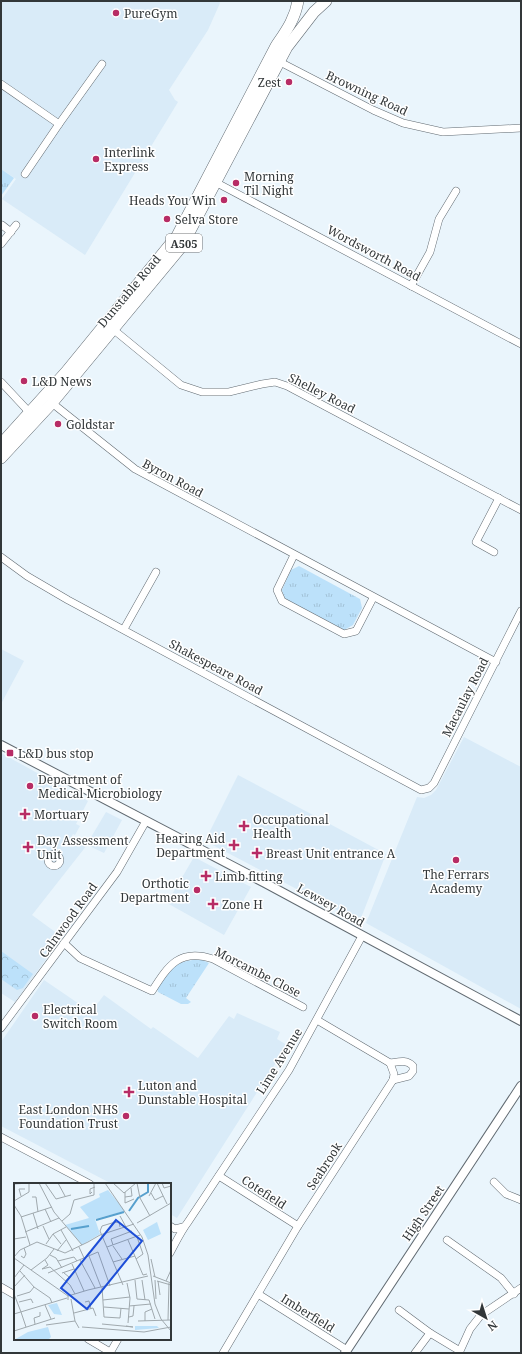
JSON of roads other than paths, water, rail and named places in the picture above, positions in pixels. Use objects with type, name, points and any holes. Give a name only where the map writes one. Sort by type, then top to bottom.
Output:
[{"type":"main road","name":"Dunstable Road","points":[[1,444],[71,366],[177,236],[276,46],[290,25],[296,12],[298,1]]},
{"type":"main road","name":"Dunstable Road","points":[[1,458],[52,404],[182,246],[287,47],[301,28],[326,1]]},
{"type":"street","name":"Browning Road","points":[[280,62],[373,110],[402,123],[443,132],[521,128]]},
{"type":"street","points":[[25,174],[102,64]]},
{"type":"street","points":[[1,84],[59,124]]},
{"type":"street","name":"Wordsworth Road","points":[[216,182],[521,344]]},
{"type":"street","points":[[412,286],[430,252],[439,219],[456,191]]},
{"type":"street","points":[[2,225],[11,232]]},
{"type":"street","points":[[1,244],[16,225]]},
{"type":"street","name":"Shelley Road","points":[[114,330],[181,385],[202,392],[229,392],[275,382],[288,386],[521,510]]},
{"type":"street","points":[[1,382],[30,413]]},
{"type":"street","name":"Byron Road","points":[[52,404],[134,469],[294,556],[496,662]]},
{"type":"street","points":[[494,552],[476,542],[499,498]]},
{"type":"street","points":[[294,556],[277,590],[282,601],[323,623],[344,634],[356,631],[373,598]]},
{"type":"street","name":"Shakespeare Road","points":[[1,557],[27,576],[411,786],[425,790]]},
{"type":"street","points":[[124,629],[156,572]]},
{"type":"street","name":"Macaulay Road","points":[[425,790],[434,783],[521,611]]},
{"type":"street","name":"Lewsey Road","points":[[1,745],[146,820],[521,1021]]},
{"type":"street","name":"Calnwood Road","points":[[1,1028],[117,872],[146,820]]},
{"type":"street","name":"Lime Avenue","points":[[171,1251],[180,1236],[182,1227],[188,1222],[289,1070],[362,936]]},
{"type":"street","name":"Morcambe Close","points":[[64,943],[80,958],[152,991],[170,965],[178,959],[190,956],[203,956],[213,959],[302,1007]]},
{"type":"street","points":[[317,1020],[390,1063],[403,1061],[409,1063],[413,1066],[413,1071],[409,1076],[393,1080],[394,1074],[390,1063]]},
{"type":"street","name":"Seabrook","points":[[223,1353],[298,1226],[393,1080]]},
{"type":"street","name":"High Street","points":[[346,1351],[521,1086]]},
{"type":"street","points":[[1,1137],[88,1183]]},
{"type":"street","name":"Cotefield","points":[[219,1176],[298,1226]]},
{"type":"street","points":[[494,1182],[506,1194],[521,1200]]},
{"type":"street","points":[[171,1227],[175,1229],[182,1227]]},
{"type":"street","points":[[447,1240],[501,1278],[514,1294]]},
{"type":"street","points":[[1,1287],[14,1294]]},
{"type":"street","points":[[399,1310],[430,1333],[462,1352],[470,1329],[481,1315],[521,1288]]},
{"type":"street","name":"Imberfield","points":[[258,1294],[346,1351]]},
{"type":"street","points":[[415,1353],[430,1333]]},
{"type":"street","points":[[90,1340],[110,1353],[117,1340]]},
{"type":"place","name":"PureGym","points":[[116,13]]},
{"type":"place","name":"Zest","points":[[289,82]]},
{"type":"place","name":"Interlink Express","points":[[96,159]]},
{"type":"place","name":"Morning Til Night","points":[[236,183]]},
{"type":"place","name":"Heads You Win","points":[[224,200]]},
{"type":"place","name":"Selva Store","points":[[167,219]]},
{"type":"place","name":"L&D News","points":[[24,381]]},
{"type":"place","name":"Goldstar","points":[[58,424]]},
{"type":"place","name":"L&D bus stop","points":[[10,753]]},
{"type":"place","name":"Department of Medical Microbiology","points":[[30,786]]},
{"type":"place","name":"Mortuary","points":[[25,814]]},
{"type":"place","name":"Occupational Health","points":[[244,826]]},
{"type":"place","name":"Hearing Aid Department","points":[[234,845]]},
{"type":"place","name":"Day Assessment Unit","points":[[28,847]]},
{"type":"place","name":"Breast Unit entrance A","points":[[257,853]]},
{"type":"place","name":"The Ferrars Academy","points":[[456,860]]},
{"type":"place","name":"Limb fitting","points":[[206,876]]},
{"type":"place","name":"Orthotic Department","points":[[197,890]]},
{"type":"place","name":"Zone H","points":[[213,904]]},
{"type":"place","name":"Electrical Switch Room","points":[[35,1016]]},
{"type":"place","name":"Luton and Dunstable Hospital","points":[[129,1092]]},
{"type":"place","name":"East London NHS Foundation Trust","points":[[126,1116]]}]
